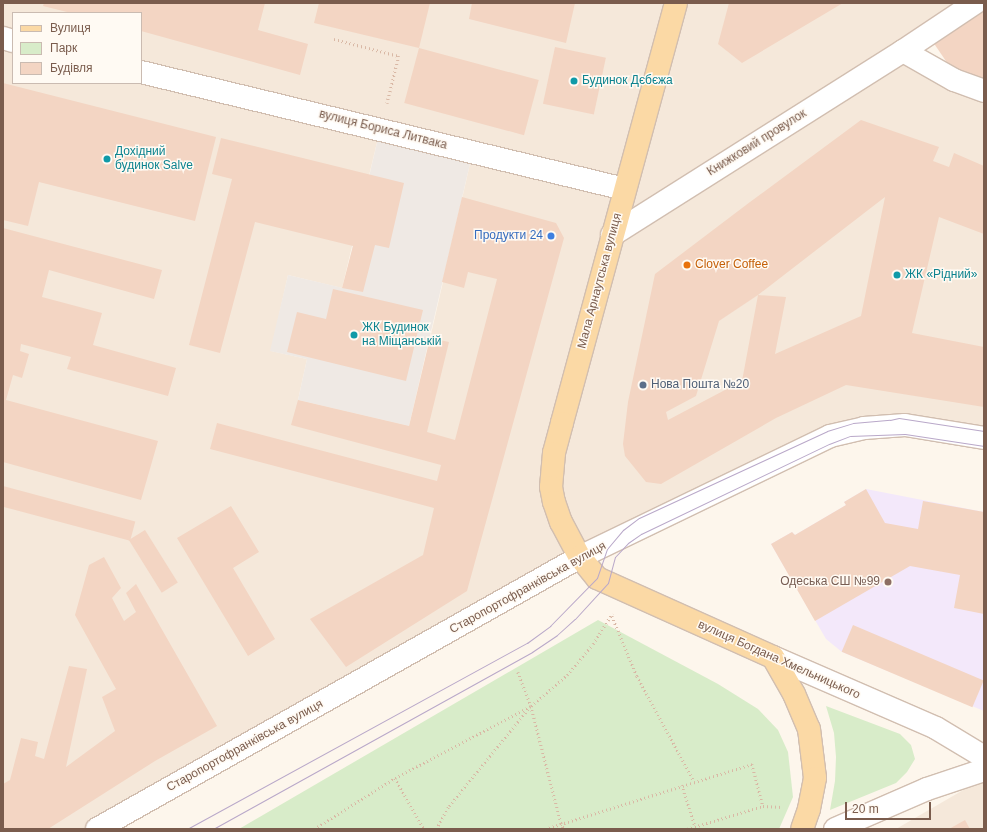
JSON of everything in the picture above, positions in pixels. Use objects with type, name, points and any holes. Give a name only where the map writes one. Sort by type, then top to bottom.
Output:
[{"type":"main road","name":"Мала Арнаутська вулиця","points":[[580,557],[561,522],[554,502],[551,487],[554,453],[624,189],[676,3]]},
{"type":"main road","name":"вулиця Богдана Хмельницького","points":[[580,557],[597,578],[773,658]]},
{"type":"main road","points":[[773,658],[794,694],[809,729],[815,778],[809,809],[802,829]]},
{"type":"street","name":"Книжковий провулок","points":[[612,235],[903,51],[975,3]]},
{"type":"street","points":[[903,51],[954,80],[984,92]]},
{"type":"street","name":"вулиця Бориса Литвака","points":[[142,72],[624,189]]},
{"type":"street","name":"Старопортофранківська вулиця","points":[[98,829],[580,557],[830,436],[864,428],[904,425],[984,438]]},
{"type":"street","name":"вулиця Богдана Хмельницького","points":[[773,658],[936,728],[984,757]]},
{"type":"street","points":[[835,829],[927,789],[984,770]]},
{"type":"path","points":[[334,39],[399,56],[380,130]]},
{"type":"path","points":[[436,829],[449,806],[531,706],[567,675],[593,644],[612,615],[637,676],[694,781]]},
{"type":"path","points":[[518,672],[531,706],[561,823],[564,829]]},
{"type":"path","points":[[314,829],[395,778],[531,706]]},
{"type":"path","points":[[545,829],[752,764],[763,806],[687,829]]},
{"type":"path","points":[[395,778],[424,829]]},
{"type":"path","points":[[682,785],[695,827]]},
{"type":"shaded area","points":[[3,3],[674,3],[623,187],[142,69],[142,12],[12,12],[12,38],[3,36]]},
{"type":"shaded area","points":[[679,3],[953,3],[958,9],[616,230]]},
{"type":"shaded area","points":[[3,39],[12,42],[12,84],[142,83],[379,134],[342,288],[288,275],[271,351],[307,359],[298,400],[410,426],[472,155],[620,193],[550,453],[571,557],[92,829],[3,829]]},
{"type":"shaded area","points":[[905,59],[984,92],[984,435],[833,432],[582,552],[562,519],[556,454],[611,238]]},
{"type":"shaded area","points":[[379,134],[472,155],[409,426],[298,400],[307,359],[270,351],[288,275],[343,288]]},
{"type":"shaded area","name":"Одеська СШ №99","points":[[866,489],[984,512],[984,711],[842,652],[826,639],[771,544],[792,532],[795,535],[846,505],[844,502]]},
{"type":"shaded area","points":[[984,778],[984,829],[896,829]]},
{"type":"green space","points":[[598,620],[718,684],[758,709],[778,730],[788,752],[793,797],[779,829],[239,829]]},
{"type":"green space","points":[[826,706],[900,734],[911,745],[915,759],[907,772],[896,783],[830,810],[835,781],[836,757],[834,733]]},
{"type":"building","points":[[44,3],[265,3],[258,30],[308,44],[300,75],[142,31],[142,12],[67,12],[43,6]]},
{"type":"building","points":[[319,3],[430,3],[419,48],[314,23]]},
{"type":"building","points":[[472,3],[575,3],[566,43],[469,19]]},
{"type":"building","points":[[729,3],[843,3],[742,63],[718,44]]},
{"type":"building","points":[[984,11],[984,87],[954,73],[933,42]]},
{"type":"building","name":"Будинок Дєбєжа","points":[[555,47],[606,58],[594,115],[543,104]]},
{"type":"building","points":[[419,48],[539,80],[524,135],[404,103]]},
{"type":"building","name":"Дохідний будинок Salve","points":[[3,83],[216,137],[195,221],[39,182],[28,226],[3,220]]},
{"type":"building","points":[[861,120],[939,147],[933,161],[949,167],[954,153],[984,166],[984,234],[939,217],[912,333],[984,347],[984,407],[846,385],[776,418],[661,484],[646,482],[625,456],[623,444],[628,402],[655,274]],"holes":[[[885,197],[861,316],[775,354],[786,297],[758,295]],[[758,295],[742,381],[668,420],[666,412],[696,396],[719,321]]]},
{"type":"building","points":[[221,138],[404,183],[389,248],[375,245],[363,292],[342,288],[353,246],[255,222],[220,353],[189,345],[232,179],[212,174]]},
{"type":"building","points":[[462,197],[556,223],[564,238],[467,591],[346,667],[310,619],[423,555],[434,508],[210,449],[217,423],[437,481],[441,465],[291,425],[298,400],[409,426],[430,338],[449,342],[427,432],[455,440],[497,279],[468,272],[464,288],[442,282]]},
{"type":"building","points":[[3,228],[162,270],[154,299],[49,270],[42,297],[102,313],[93,345],[176,368],[168,396],[67,369],[71,357],[21,344],[20,351],[29,354],[22,378],[13,375],[6,400],[158,441],[141,500],[3,462]]},
{"type":"building","name":"ЖК Будинок на Міщанській","points":[[333,289],[423,310],[406,381],[287,352],[297,312],[326,319]]},
{"type":"building","points":[[3,486],[135,521],[130,541],[3,507]]},
{"type":"building","points":[[866,489],[885,523],[918,529],[923,501],[984,512],[984,614],[954,608],[960,575],[910,566],[815,621],[771,544],[792,532],[795,535],[846,505],[844,502]]},
{"type":"building","points":[[231,506],[259,552],[233,568],[275,639],[248,656],[177,538]]},
{"type":"building","points":[[145,530],[178,583],[162,593],[129,540]]},
{"type":"building","points":[[104,557],[121,588],[112,598],[124,621],[136,612],[126,593],[136,584],[217,726],[155,761],[48,829],[3,829],[3,784],[10,780],[21,738],[38,742],[35,756],[44,759],[69,666],[87,669],[66,767],[115,731],[102,697],[116,689],[75,615],[89,565]]},
{"type":"building","points":[[853,625],[984,680],[972,707],[842,652]]},
{"type":"building","points":[[965,820],[970,829],[949,829]]},
{"type":"tram line","points":[[187,829],[527,643],[550,626],[597,578],[607,549],[623,530],[639,518],[827,431],[853,423],[899,418],[984,431]]},
{"type":"tram line","points":[[213,829],[532,652],[557,635],[575,619],[608,583],[615,557],[628,543],[641,534],[829,444],[850,436],[905,434],[984,446]]},
{"type":"place","name":"Будинок Дєбєжа","points":[[574,81]]},
{"type":"place","name":"Дохідний будинок Salve","points":[[107,159]]},
{"type":"place","name":"Продукти 24","points":[[551,236]]},
{"type":"place","name":"Clover Coffee","points":[[687,265]]},
{"type":"place","name":"ЖК «Рідний»","points":[[897,275]]},
{"type":"place","name":"ЖК Будинок на Міщанській","points":[[354,335]]},
{"type":"place","name":"Нова Пошта №20","points":[[643,385]]},
{"type":"place","name":"Одеська СШ №99","points":[[888,582]]}]
